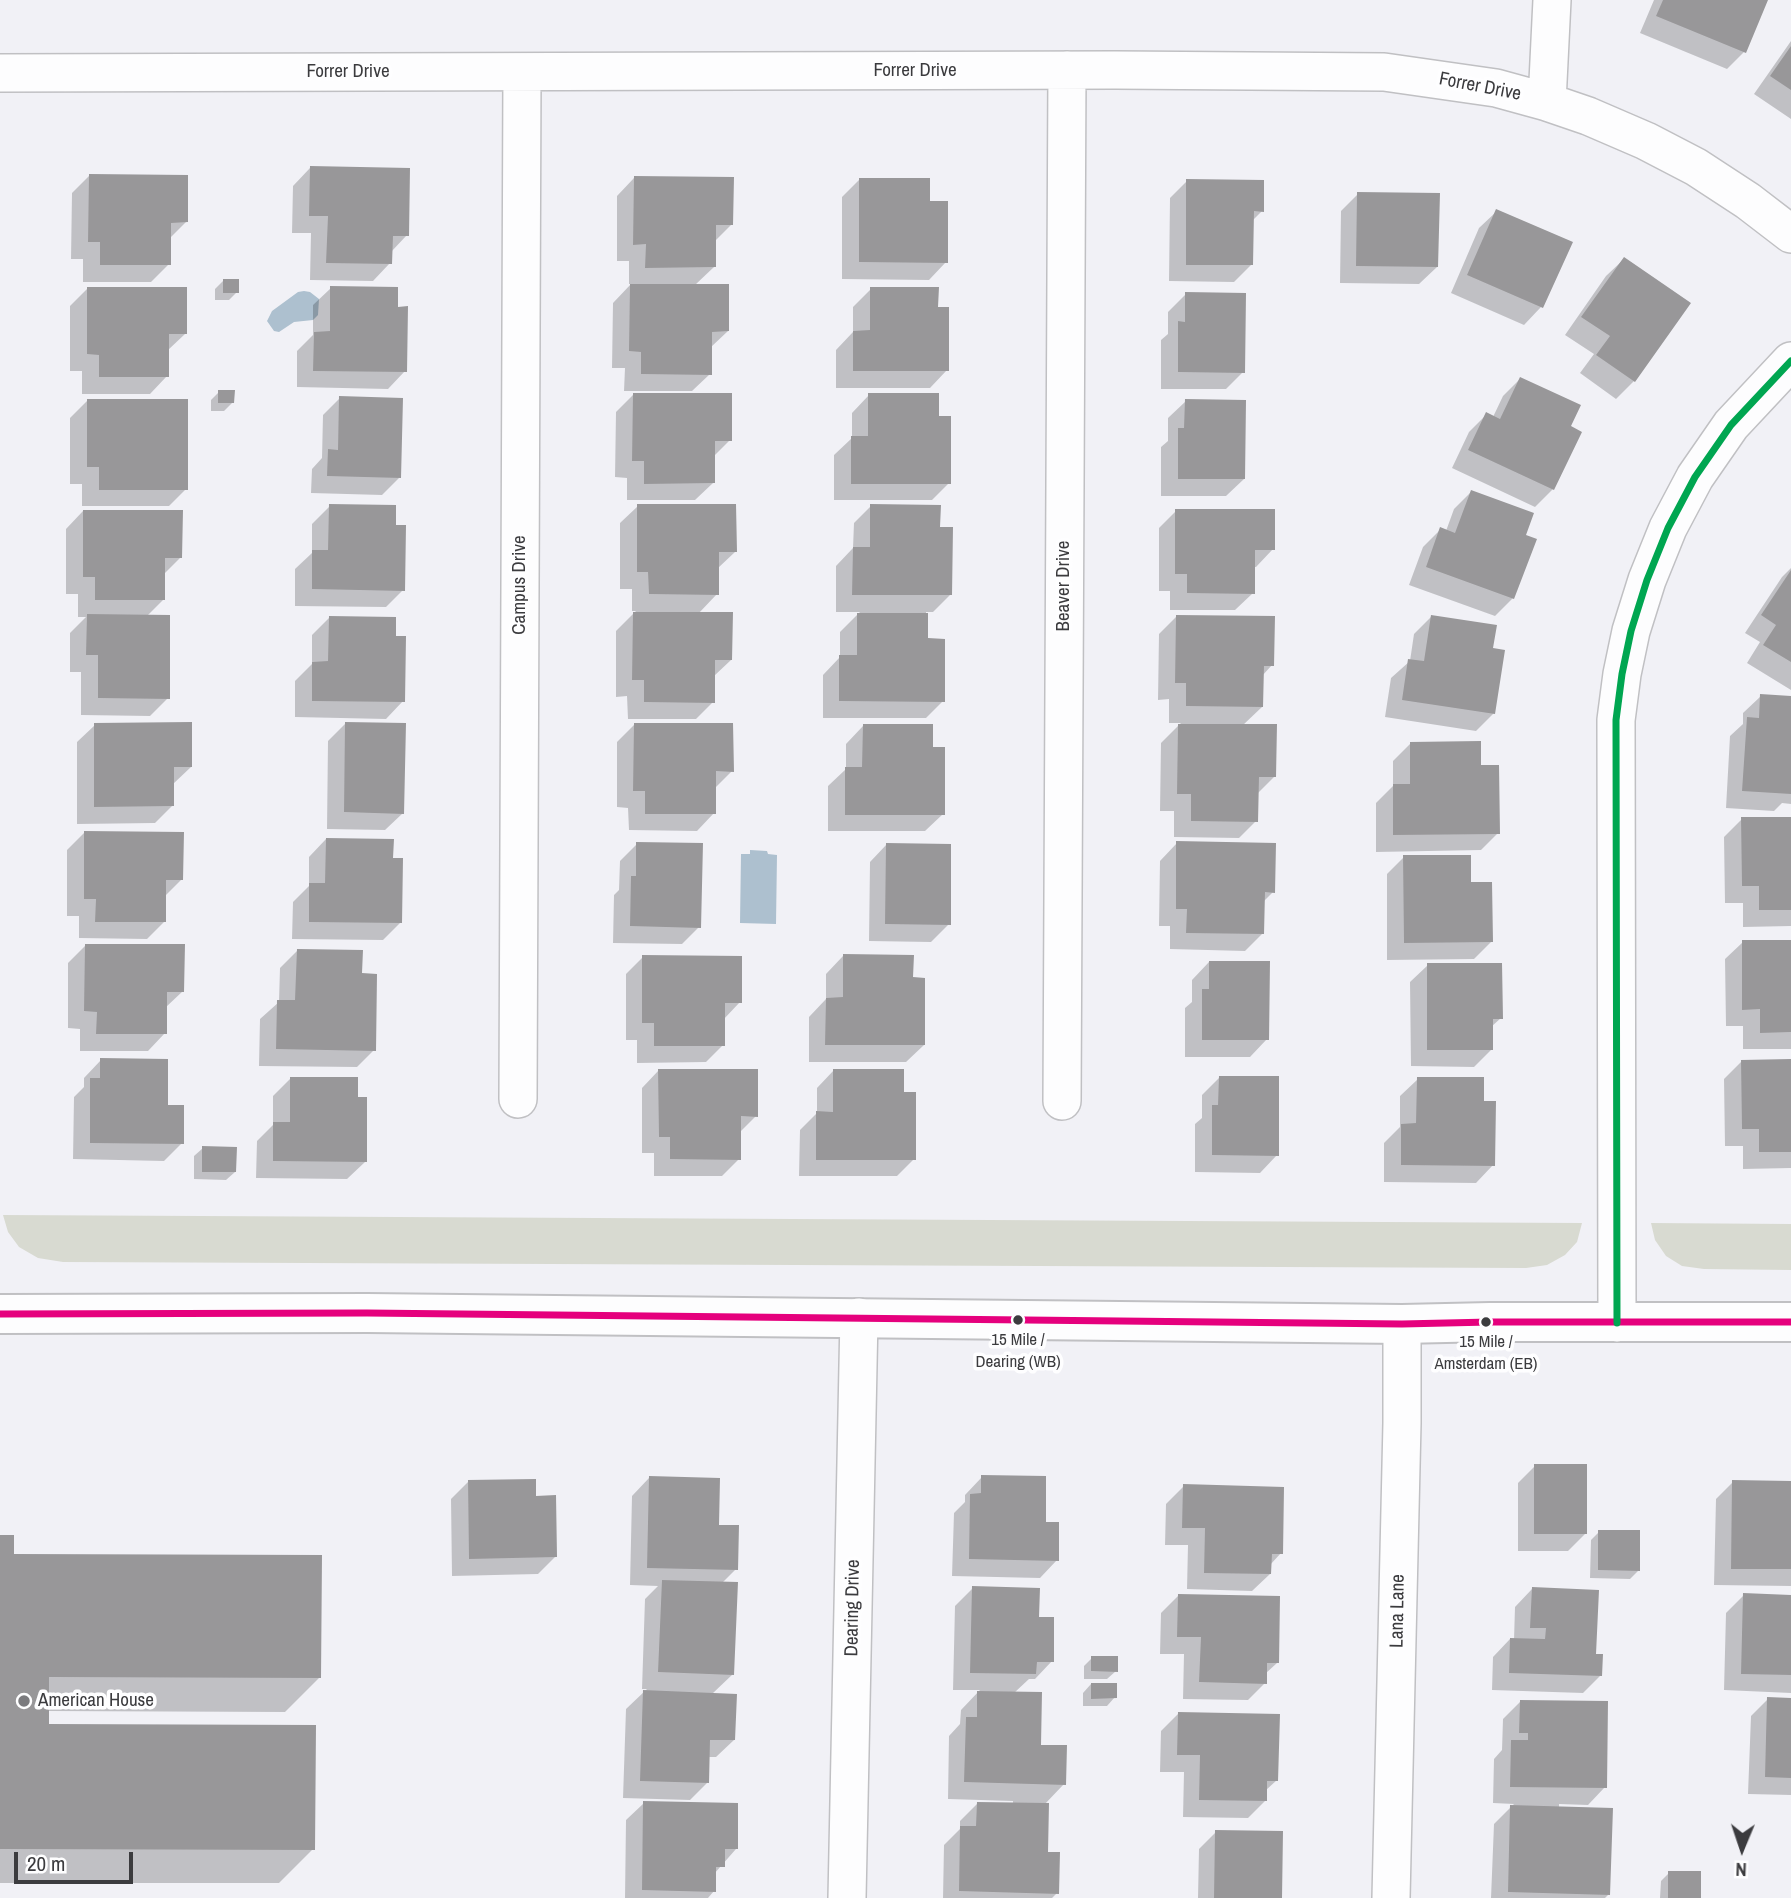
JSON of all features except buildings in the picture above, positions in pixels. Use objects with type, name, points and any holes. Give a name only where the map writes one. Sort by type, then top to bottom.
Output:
[{"type":"main road","points":[[0,1314],[859,1317],[1402,1324],[1791,1322]]},
{"type":"street","points":[[1547,102],[1552,0]]},
{"type":"street","name":"Forrer Drive","points":[[0,73],[1067,70],[1384,72],[1496,88],[1547,102],[1646,141],[1696,167],[1748,201],[1791,234]]},
{"type":"street","name":"Beaver Drive","points":[[1062,1101],[1067,70]]},
{"type":"street","name":"Campus Drive","points":[[518,1099],[522,72]]},
{"type":"street","points":[[1617,1323],[1616,720],[1622,674],[1631,631],[1647,580],[1668,528],[1695,477],[1731,425],[1791,361]]},
{"type":"street","name":"Dearing Drive","points":[[846,1898],[859,1317]]},
{"type":"street","name":"Lana Lane","points":[[1391,1898],[1402,1324]]},
{"type":"shaded area","points":[[3,1215],[1582,1223],[1577,1242],[1565,1255],[1547,1265],[1526,1268],[63,1262],[38,1258],[19,1247],[8,1232]]},
{"type":"shaded area","points":[[1651,1223],[1791,1224],[1791,1270],[1704,1269],[1682,1266],[1666,1256],[1655,1240]]},
{"type":"water","points":[[304,291],[319,299],[318,315],[313,320],[294,322],[279,332],[274,331],[267,321],[272,311],[298,292]]},
{"type":"water","points":[[750,850],[767,851],[768,854],[777,855],[776,924],[740,923],[741,854],[750,854]]},
{"type":"transit line","points":[[1617,1323],[1616,720],[1622,674],[1631,631],[1647,580],[1668,528],[1695,477],[1731,425],[1791,361]]},
{"type":"transit line","points":[[0,1314],[367,1313],[1402,1324],[1791,1322]]},
{"type":"place","name":"15 Mile / Dearing (WB)","points":[[1018,1320]]},
{"type":"place","name":"15 Mile / Amsterdam (EB)","points":[[1486,1322]]},
{"type":"place","name":"American House","points":[[24,1701]]}]
